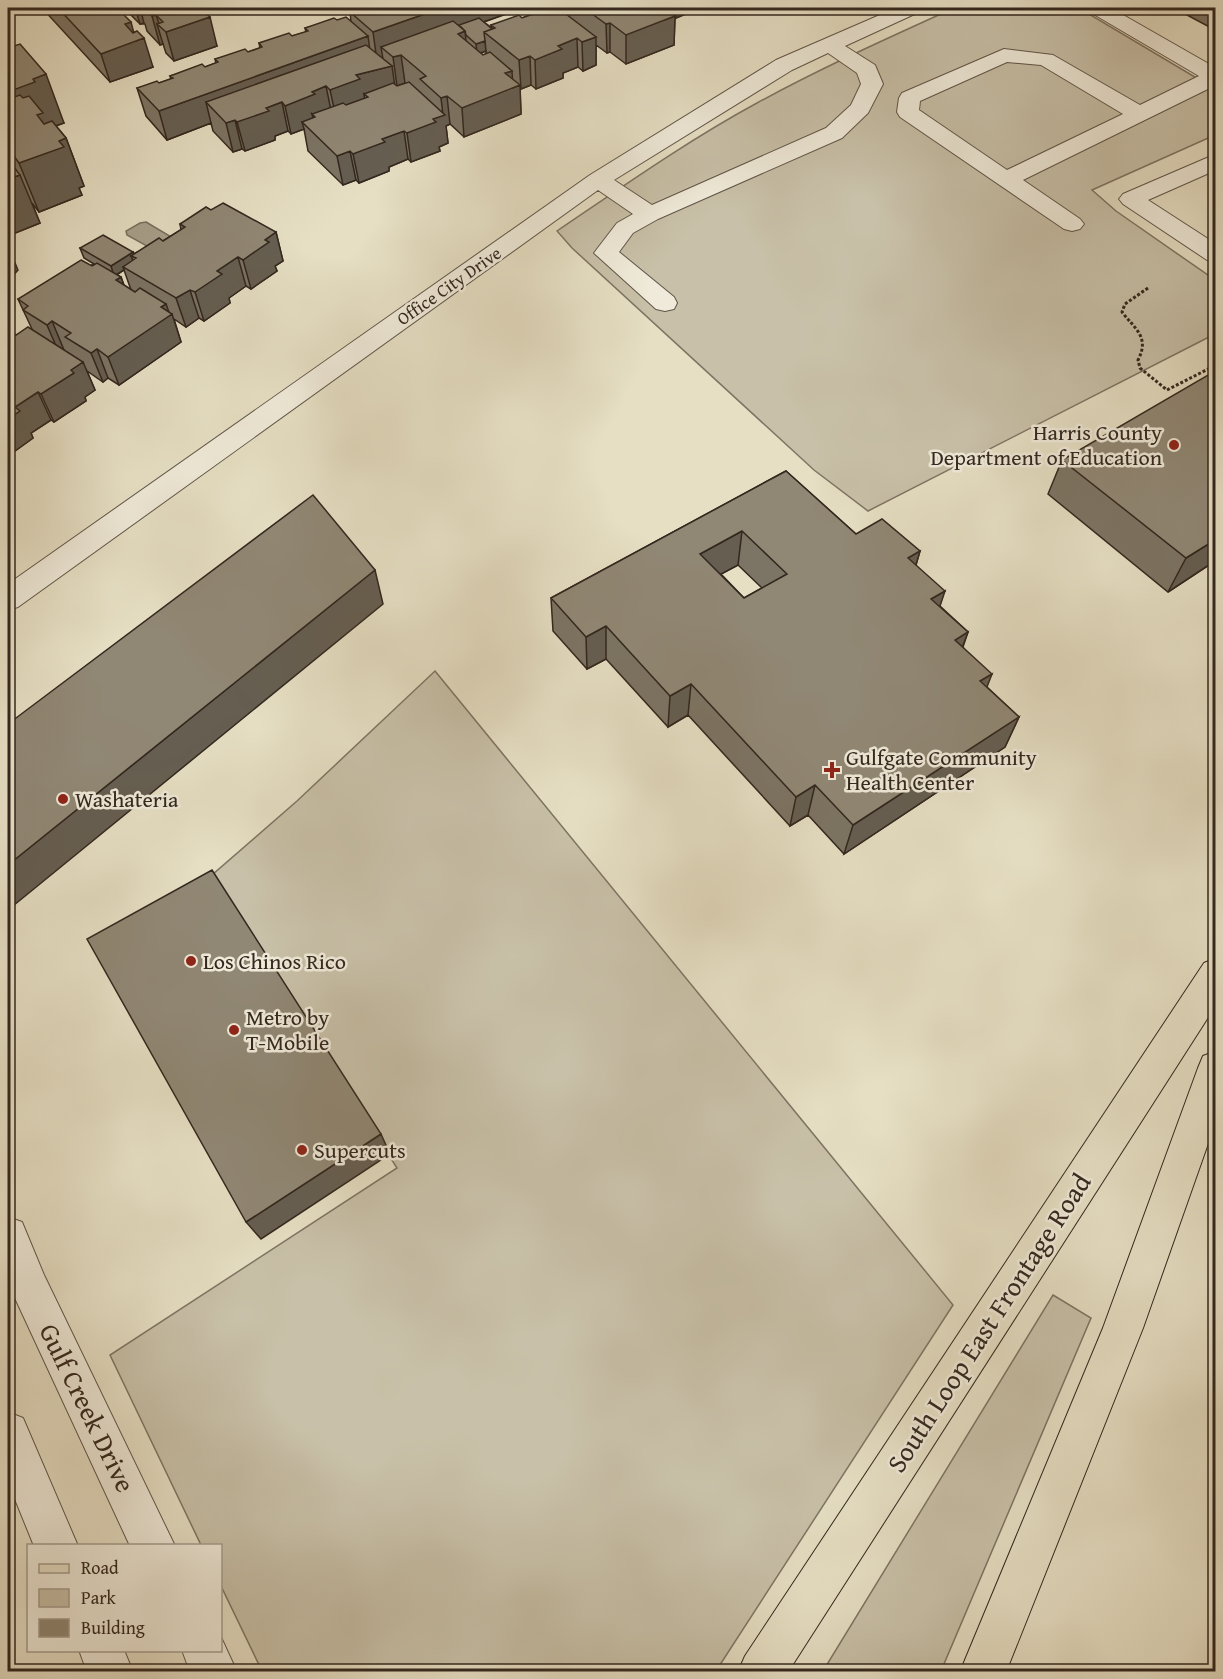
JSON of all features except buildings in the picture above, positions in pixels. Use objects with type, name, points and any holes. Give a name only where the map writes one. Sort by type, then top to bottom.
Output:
[{"type":"main road","name":"South Loop East Frontage Road","points":[[761,1671],[1215,974]]},
{"type":"main road","points":[[983,1671],[1123,1328],[1215,1068]]},
{"type":"street","name":"Office City Drive","points":[[8,599],[597,180],[784,65],[912,8]]},
{"type":"street","points":[[1097,8],[1215,77]]},
{"type":"street","points":[[664,303],[606,253],[625,228],[650,214],[834,133],[860,108],[872,84],[867,70],[830,45]]},
{"type":"street","points":[[1072,224],[908,112],[910,98],[1004,55],[1046,59],[1139,114]]},
{"type":"street","points":[[1006,179],[1215,77]]},
{"type":"street","points":[[1215,161],[1131,199],[1215,255]]},
{"type":"street","points":[[597,180],[650,214]]},
{"type":"street","name":"Gulf Creek Drive","points":[[8,1236],[30,1289],[153,1544]]},
{"type":"street","points":[[8,1433],[56,1544]]},
{"type":"street","points":[[102,1652],[110,1671]]},
{"type":"street","points":[[205,1652],[214,1671]]},
{"type":"path","points":[[1148,288],[1125,304],[1122,312],[1144,340],[1145,349],[1138,360],[1140,368],[1167,390],[1215,365]]},
{"type":"green space","points":[[954,8],[1079,8],[1215,89],[1215,135],[1092,190],[1116,211],[1215,280],[1215,334],[868,511],[814,470],[572,248],[557,231],[655,165],[731,118],[830,65]]},
{"type":"green space","points":[[435,671],[953,1305],[716,1671],[262,1671],[222,1588],[222,1544],[201,1544],[110,1355],[397,1168],[212,875],[297,801]]},
{"type":"green space","points":[[1053,1295],[1091,1318],[941,1671],[823,1671]]},
{"type":"shaded area","points":[[146,222],[173,238],[154,250],[127,235],[126,231]]},
{"type":"place","name":"Harris County Department of Education","points":[[1174,445]]},
{"type":"place","name":"Gulfgate Community Health Center","points":[[832,770]]},
{"type":"place","name":"Washateria","points":[[63,799]]},
{"type":"place","name":"Los Chinos Rico","points":[[191,961]]},
{"type":"place","name":"Metro by T-Mobile","points":[[234,1030]]},
{"type":"place","name":"Supercuts","points":[[302,1150]]}]
